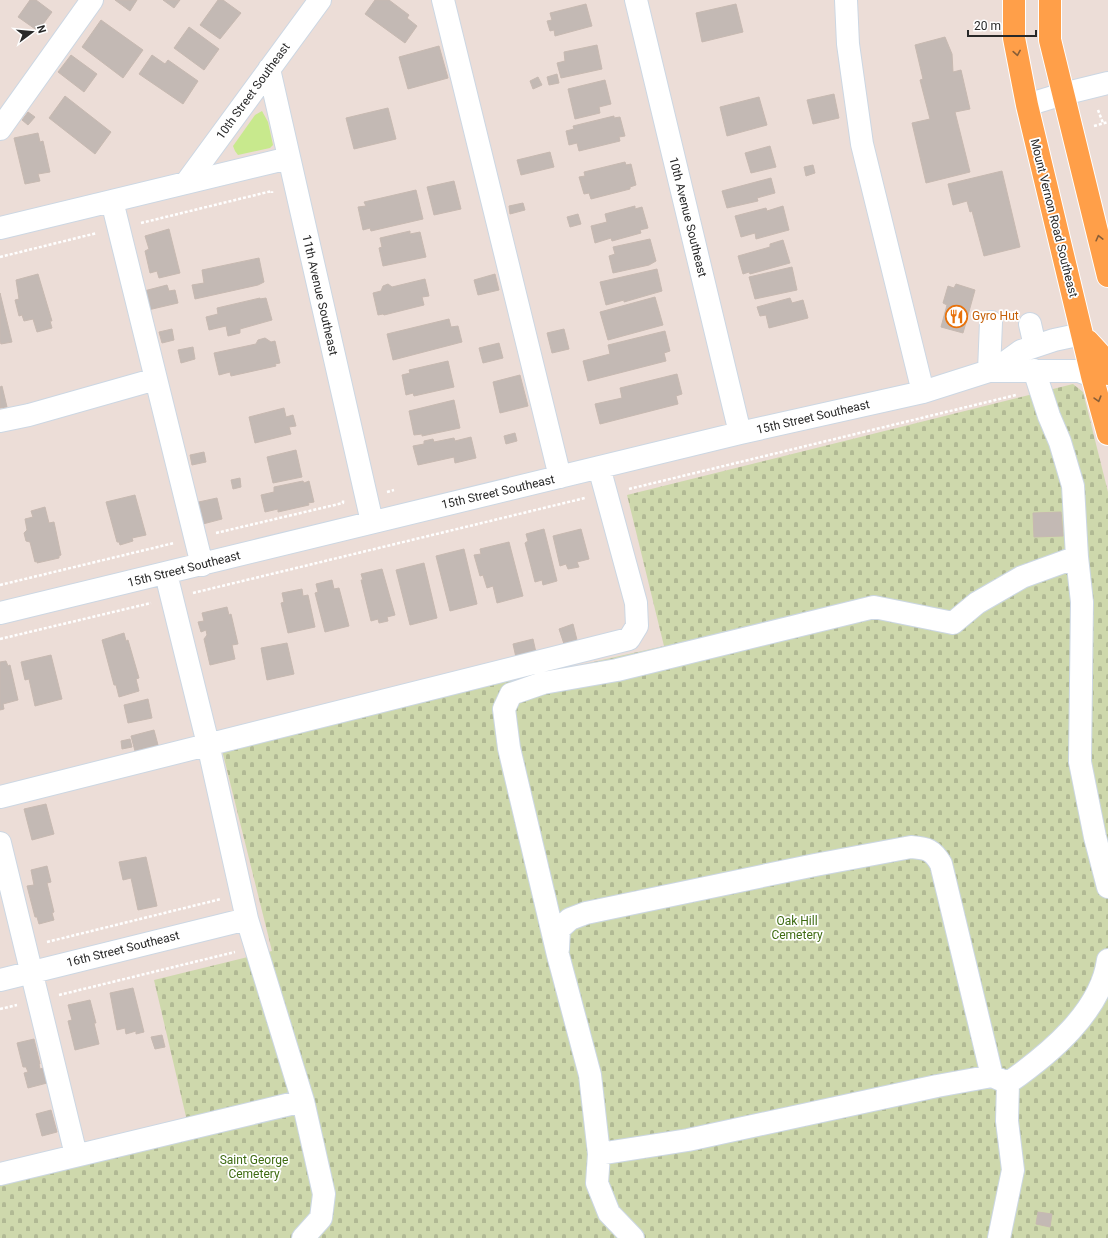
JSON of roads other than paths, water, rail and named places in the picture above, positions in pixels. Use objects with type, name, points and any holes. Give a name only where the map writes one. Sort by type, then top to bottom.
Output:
[{"type":"main road","name":"Mount Vernon Road Southeast","points":[[1014,0],[1014,38],[1026,105],[1082,334],[1100,375],[1108,434]]},
{"type":"main road","points":[[1050,0],[1050,40],[1108,276]]},
{"type":"street","points":[[0,129],[92,0]]},
{"type":"street","name":"10th Street Southeast","points":[[186,183],[320,0]]},
{"type":"street","points":[[443,0],[560,477]]},
{"type":"street","name":"10th Avenue Southeast","points":[[636,0],[740,433]]},
{"type":"street","points":[[846,0],[848,44],[862,144],[923,392]]},
{"type":"street","name":"11th Avenue Southeast","points":[[269,69],[372,522]]},
{"type":"street","points":[[1026,105],[1108,83]]},
{"type":"street","points":[[0,228],[289,158]]},
{"type":"street","points":[[112,201],[202,565]]},
{"type":"street","points":[[991,322],[992,370]]},
{"type":"street","points":[[1030,324],[1035,346]]},
{"type":"street","name":"15th Street Southeast","points":[[0,613],[166,574],[372,522],[740,433],[923,392],[992,370],[1021,352],[1035,346],[1082,334]]},
{"type":"street","name":"15th Street Southeast","points":[[992,370],[1037,380],[1057,372],[1079,371],[1100,375]]},
{"type":"street","points":[[0,421],[29,415],[156,379]]},
{"type":"street","points":[[1037,380],[1060,442],[1073,486],[1077,557],[1082,602],[1080,762],[1095,837],[1108,887]]},
{"type":"street","points":[[0,797],[629,638],[637,626],[636,603],[599,467]]},
{"type":"street","points":[[633,1238],[609,1213],[597,1183],[599,1154],[590,1075],[558,955],[509,748],[504,709],[511,694],[542,683],[617,670],[874,607],[953,623],[977,603],[1022,578],[1077,557]]},
{"type":"street","points":[[166,574],[208,744],[247,919],[303,1101],[324,1194],[321,1218],[303,1238]]},
{"type":"street","points":[[0,843],[76,1155]]},
{"type":"street","points":[[558,955],[559,929],[570,919],[586,913],[815,865],[911,847],[925,848],[936,855],[941,864],[1000,1080],[1007,1121],[1013,1170],[1000,1238]]},
{"type":"street","name":"16th Street Southeast","points":[[0,980],[247,919]]},
{"type":"street","points":[[599,1154],[688,1140],[937,1086],[1000,1080],[1036,1063],[1068,1034],[1096,996],[1108,960]]},
{"type":"street","points":[[0,1174],[303,1101]]},
{"type":"place","name":"Gyro Hut","points":[[956,316]]},
{"type":"park label","name":"Oak Hill Cemetery","points":[[797,928]]},
{"type":"park label","name":"Saint George Cemetery","points":[[254,1167]]}]
